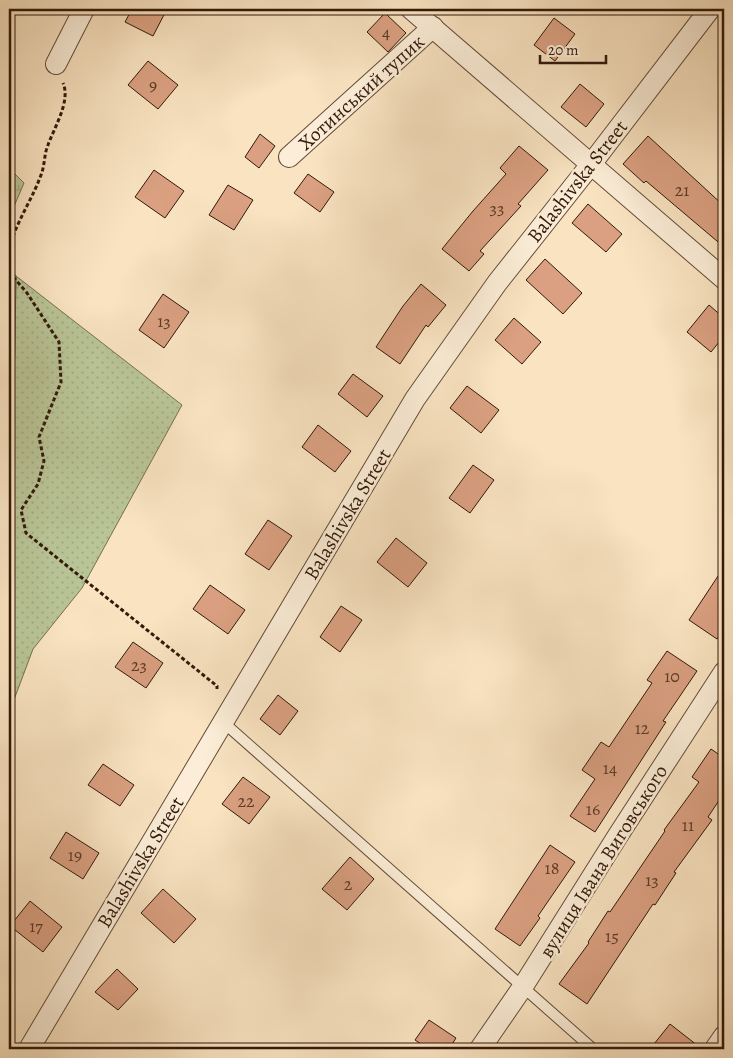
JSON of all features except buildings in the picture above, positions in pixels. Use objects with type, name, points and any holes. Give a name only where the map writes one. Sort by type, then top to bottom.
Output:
[{"type":"street","points":[[56,64],[84,9]]},
{"type":"street","points":[[411,9],[592,163],[724,279]]},
{"type":"street","name":"Balashivska Street","points":[[29,1049],[415,399],[497,282],[592,163],[710,9]]},
{"type":"street","name":"Хотинський тупик","points":[[289,157],[433,27]]},
{"type":"street","name":"вулиця Івана Виговського","points":[[480,1049],[522,988],[724,672]]},
{"type":"street","points":[[715,1049],[724,1036]]},
{"type":"lane","points":[[223,722],[593,1049]]},
{"type":"path","points":[[9,249],[14,231],[42,173],[47,147],[60,115],[66,90],[56,64]]},
{"type":"path","points":[[9,272],[27,294],[59,342],[61,382],[39,437],[44,461],[38,484],[21,510],[26,533],[217,686],[223,722]]},
{"type":"green space","points":[[9,168],[24,183],[9,218]]},
{"type":"green space","points":[[9,265],[16,276],[14,392],[9,403]]},
{"type":"green space","points":[[16,276],[182,405],[82,588],[33,649],[9,713],[9,403],[14,392]]}]
